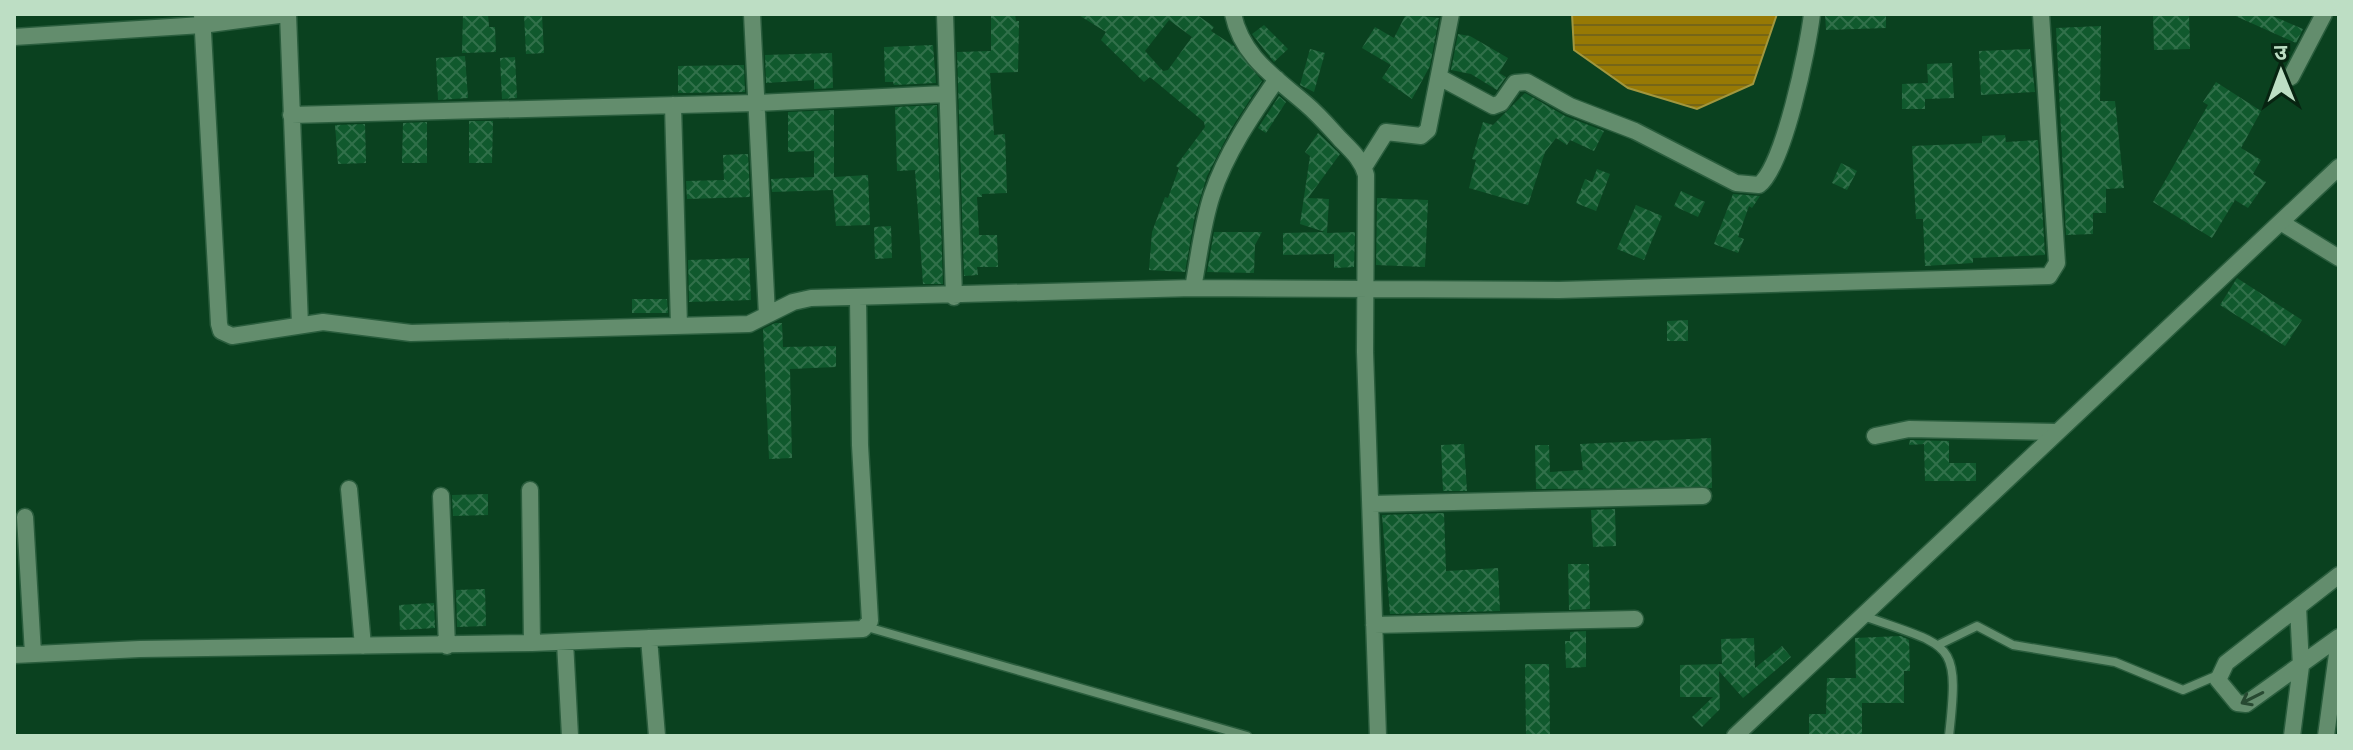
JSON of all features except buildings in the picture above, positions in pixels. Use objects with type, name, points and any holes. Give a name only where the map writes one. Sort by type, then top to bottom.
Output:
[{"type":"street","points":[[14,37],[288,14],[300,325]]},
{"type":"street","points":[[752,14],[767,315]]},
{"type":"street","points":[[945,14],[945,94],[954,297]]},
{"type":"street","points":[[1233,14],[1242,43],[1309,106],[1364,167],[1367,187],[1366,291],[1378,736]]},
{"type":"street","points":[[1364,167],[1386,132],[1421,136],[1428,130],[1451,14]]},
{"type":"street","points":[[1439,77],[1493,106],[1501,103],[1515,83],[1527,82],[1570,106],[1635,131],[1736,183],[1759,185],[1768,176],[1783,134],[1809,41],[1812,14]]},
{"type":"street","points":[[202,19],[220,328],[232,336],[300,325],[344,323],[378,331],[411,333],[749,324],[758,323],[767,315],[800,300],[1193,288],[1559,290],[2049,276],[2057,263],[2041,14]]},
{"type":"street","points":[[2291,77],[2324,14]]},
{"type":"street","points":[[1193,288],[1203,229],[1218,180],[1245,126],[1277,79]]},
{"type":"street","points":[[291,115],[755,103],[945,94]]},
{"type":"street","points":[[673,105],[679,326]]},
{"type":"street","points":[[1735,736],[2339,167]]},
{"type":"street","points":[[2282,223],[2339,258]]},
{"type":"street","points":[[14,655],[447,646],[867,627],[870,621],[860,445],[858,299]]},
{"type":"street","points":[[1875,436],[1909,429],[2057,432]]},
{"type":"street","points":[[349,489],[363,646]]},
{"type":"street","points":[[530,490],[532,643]]},
{"type":"street","points":[[441,496],[447,646]]},
{"type":"street","points":[[1371,504],[1703,496]]},
{"type":"street","points":[[25,517],[33,654]]},
{"type":"street","points":[[2339,575],[2226,663],[2218,675],[2229,695],[2242,704],[2339,638]]},
{"type":"street","points":[[2292,736],[2301,666],[2298,607]]},
{"type":"street","points":[[1374,625],[1635,619]]},
{"type":"street","points":[[649,638],[657,736]]},
{"type":"street","points":[[2326,736],[2339,638]]},
{"type":"street","points":[[565,642],[570,736]]},
{"type":"lane","points":[[1864,616],[1938,645],[1950,658],[1954,675],[1949,736]]},
{"type":"lane","points":[[1938,645],[1977,626],[2013,645],[2115,662],[2183,690],[2218,675]]},
{"type":"lane","points":[[867,627],[1247,736]]},
{"type":"shaded area","points":[[1572,14],[1777,14],[1753,84],[1697,109],[1628,88],[1574,50]]}]
